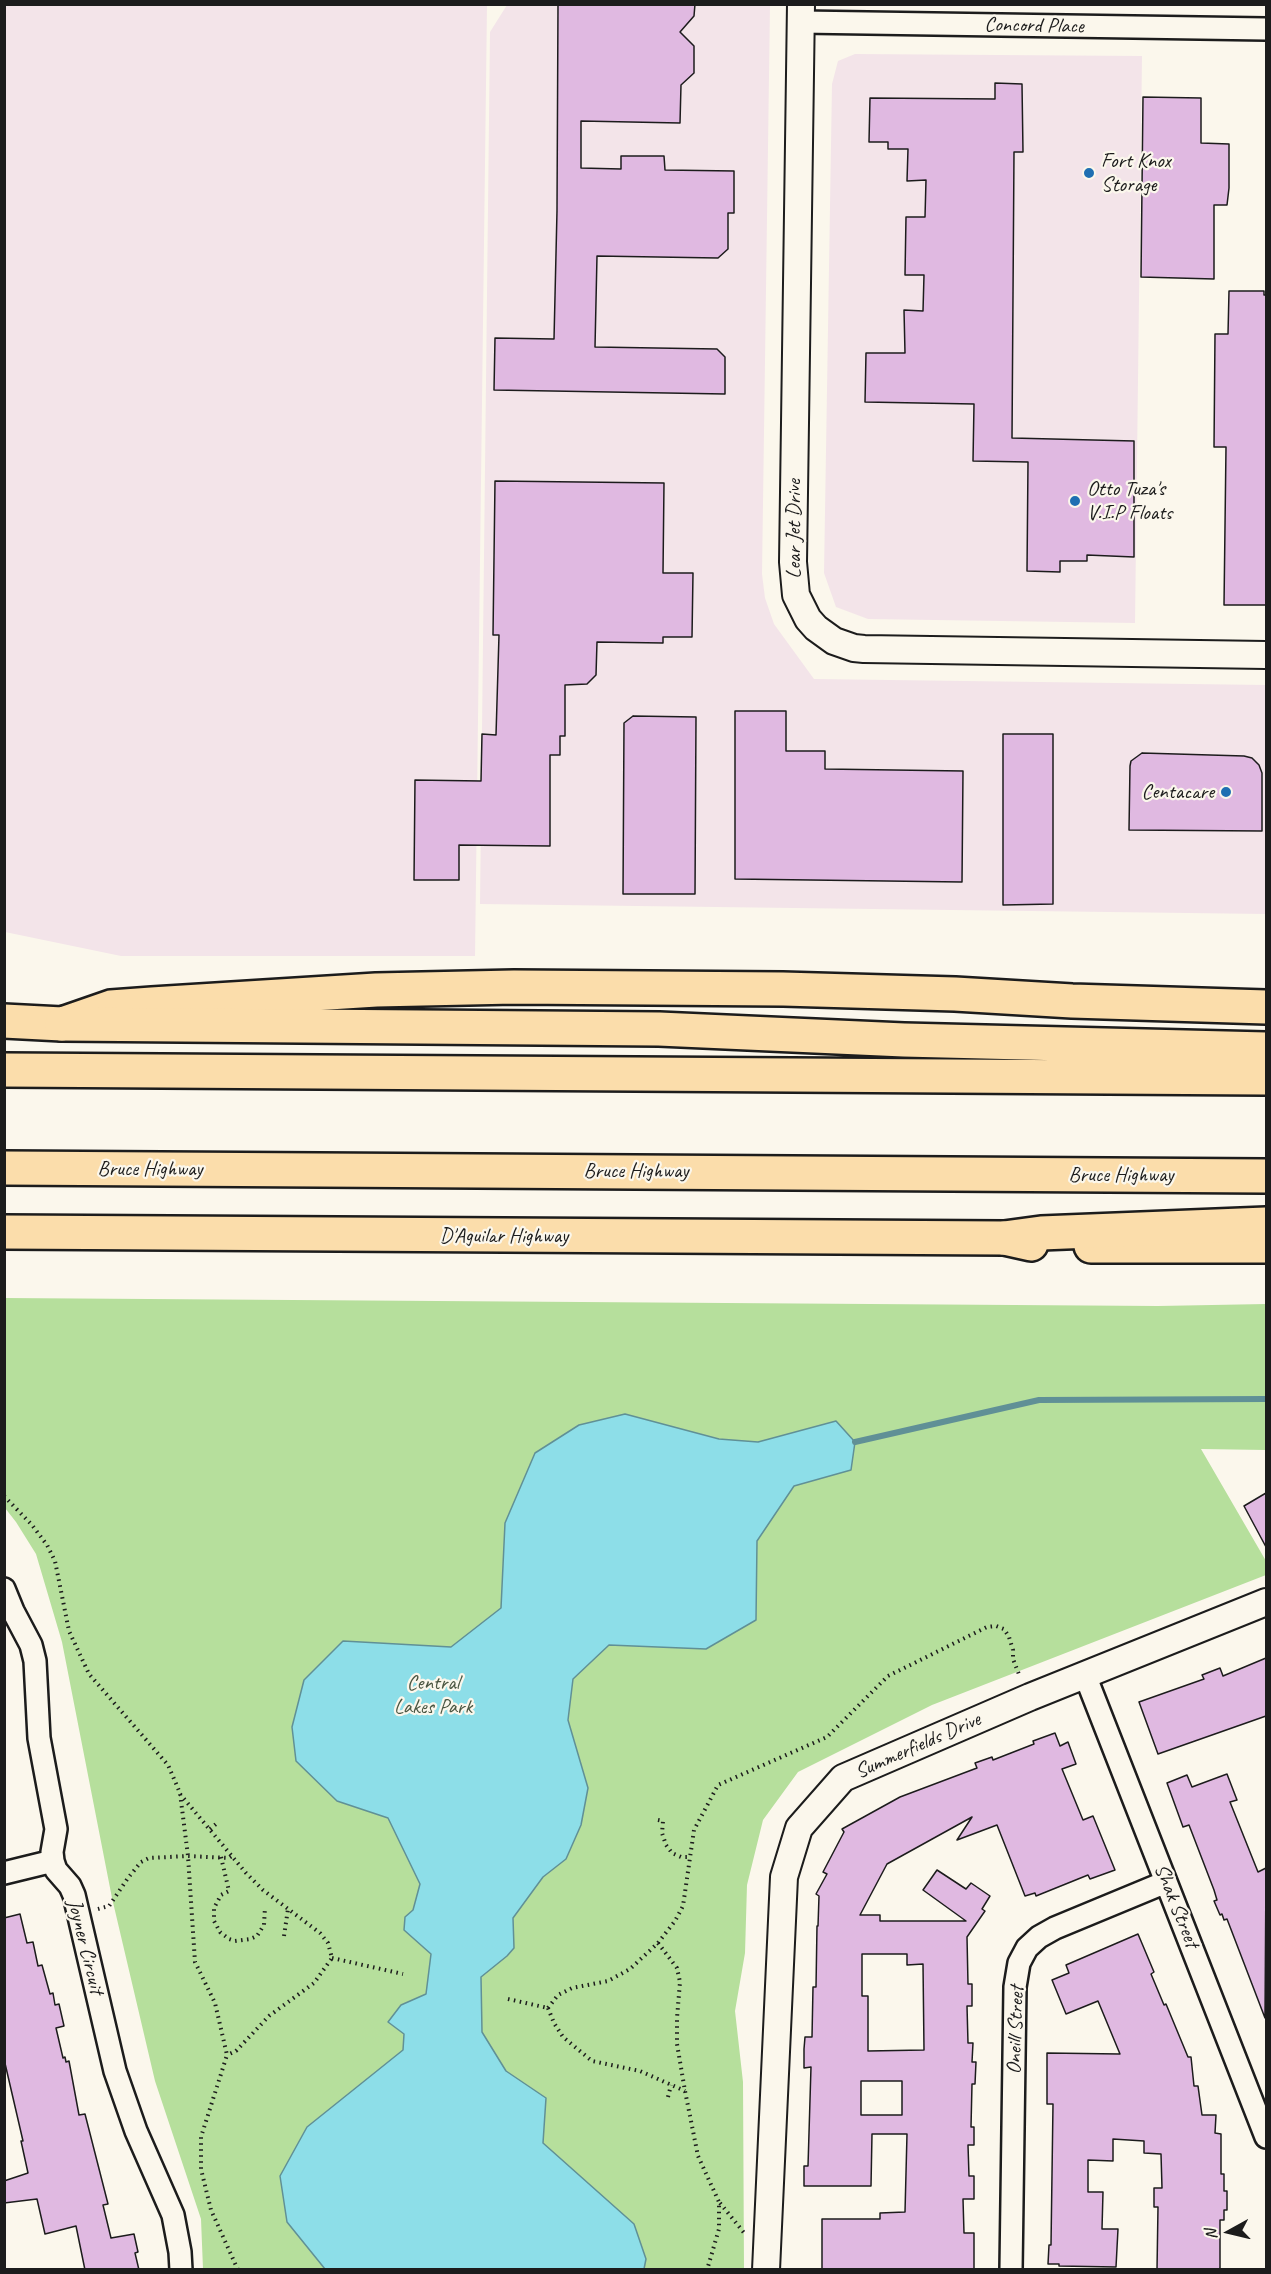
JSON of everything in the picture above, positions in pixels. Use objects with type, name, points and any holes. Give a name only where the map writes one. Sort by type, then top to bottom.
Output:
[{"type":"highway","points":[[62,1024],[111,1007],[376,990],[514,987],[783,989],[1266,1007]]},
{"type":"highway","points":[[4,1021],[62,1024],[638,1029],[904,1040],[1266,1049]]},
{"type":"highway","points":[[4,1070],[1266,1078]]},
{"type":"highway","name":"Bruce Highway","points":[[4,1168],[1266,1176]]},
{"type":"highway","points":[[1004,1238],[1041,1233],[1266,1224]]},
{"type":"highway","name":"D'Aguilar Highway","points":[[4,1232],[1004,1238]]},
{"type":"highway","points":[[1004,1238],[1040,1245],[1266,1246]]},
{"type":"street","name":"Concord Place","points":[[801,14],[1266,29]]},
{"type":"street","name":"Lear Jet Drive","points":[[801,14],[793,562],[796,595],[808,619],[834,641],[864,649],[1266,655]]},
{"type":"street","points":[[4,1588],[31,1645],[35,1661],[39,1738],[56,1829],[52,1852],[53,1861],[4,1873]]},
{"type":"street","name":"Summerfields Drive","points":[[766,2270],[784,1876],[799,1827],[843,1778],[1030,1696],[1266,1602]]},
{"type":"street","name":"Shak Street","points":[[1085,1675],[1266,2137]]},
{"type":"street","name":"Joyner Circuit","points":[[53,1861],[56,1870],[70,1886],[80,1915],[115,2071],[136,2131],[173,2215],[181,2270]]},
{"type":"street","name":"Oneill Street","points":[[1011,2270],[1016,1987],[1019,1963],[1027,1948],[1055,1928],[1166,1882]]},
{"type":"path","points":[[4,1496],[32,1525],[47,1545],[55,1561],[69,1631],[89,1674],[168,1765],[180,1793],[188,1856],[195,1962],[215,2003],[227,2055],[201,2137],[201,2169],[211,2211],[238,2270]]},
{"type":"path","points":[[548,2008],[558,1995],[572,1988],[608,1981],[630,1969],[658,1943],[675,1921],[683,1906],[694,1830],[718,1785],[827,1737],[888,1676],[987,1627],[996,1626],[1004,1629],[1013,1650],[1013,1659],[1030,1696]]},
{"type":"path","points":[[180,1793],[263,1890],[320,1933],[328,1943],[332,1958]]},
{"type":"path","points":[[658,1820],[663,1821],[662,1833],[672,1853],[681,1857],[689,1857]]},
{"type":"path","points":[[210,1829],[216,1824]]},
{"type":"path","points":[[80,1915],[109,1906],[141,1862],[149,1858],[232,1856]]},
{"type":"path","points":[[221,1857],[229,1891],[221,1895],[214,1908],[214,1921],[220,1932],[229,1940],[235,1941],[257,1936],[264,1925],[266,1907]]},
{"type":"path","points":[[284,1936],[288,1910]]},
{"type":"path","points":[[658,1943],[677,1968],[680,1982],[677,2044],[698,2156],[719,2202],[744,2234],[753,2235]]},
{"type":"path","points":[[227,2055],[236,2051],[269,2016],[314,1983],[332,1958]]},
{"type":"path","points":[[332,1958],[403,1974]]},
{"type":"path","points":[[508,1999],[548,2008]]},
{"type":"path","points":[[513,2006],[514,2000]]},
{"type":"path","points":[[548,2008],[554,2023],[564,2037],[592,2061],[640,2071],[685,2091]]},
{"type":"path","points":[[668,2097],[671,2085]]},
{"type":"path","points":[[707,2270],[719,2229],[719,2202]]},
{"type":"shaded area","points":[[4,5],[487,5],[475,956],[121,956],[5,932]]},
{"type":"shaded area","points":[[507,5],[770,5],[762,574],[765,598],[774,624],[814,679],[1266,685],[1266,914],[480,904],[490,32]]},
{"type":"shaded area","points":[[855,54],[1142,56],[1135,623],[868,619],[836,607],[824,573],[832,84],[838,61]]},
{"type":"green space","name":"Central Lakes Park","points":[[4,1298],[1158,1306],[1266,1304],[1266,1450],[1201,1449],[1266,1561],[1266,1575],[932,1705],[798,1772],[763,1820],[747,1885],[745,1953],[735,2011],[743,2082],[744,2269],[203,2269],[201,2219],[155,2081],[112,1898],[62,1642],[36,1554],[5,1508]]},
{"type":"water","points":[[625,1414],[719,1439],[758,1442],[836,1421],[855,1442],[851,1470],[794,1486],[757,1541],[756,1620],[706,1649],[609,1645],[573,1679],[568,1720],[588,1788],[581,1825],[566,1859],[543,1877],[513,1918],[514,1948],[481,1977],[482,2032],[506,2071],[546,2098],[543,2143],[634,2224],[646,2259],[644,2269],[325,2269],[287,2222],[280,2176],[307,2127],[403,2050],[404,2034],[388,2022],[401,2005],[426,1994],[431,1954],[404,1930],[405,1917],[413,1910],[420,1884],[388,1818],[337,1801],[296,1761],[292,1727],[304,1680],[343,1641],[451,1647],[501,1608],[505,1523],[535,1453],[579,1425]]},
{"type":"building","points":[[558,4],[695,4],[694,16],[680,32],[694,46],[694,73],[681,85],[680,123],[581,121],[581,168],[621,169],[621,156],[664,156],[665,170],[734,171],[734,213],[728,213],[728,249],[718,258],[597,256],[595,347],[717,349],[725,357],[725,394],[494,390],[495,338],[554,339]]},
{"type":"building","points":[[995,83],[1022,84],[1023,152],[1014,152],[1012,438],[1134,441],[1134,557],[1087,555],[1087,561],[1060,561],[1060,572],[1027,571],[1028,462],[973,461],[974,404],[865,402],[866,353],[905,353],[904,310],[923,311],[924,275],[905,275],[906,217],[925,217],[926,180],[907,181],[908,149],[888,149],[888,142],[869,142],[870,98],[995,99]]},
{"type":"building","points":[[1143,97],[1201,98],[1201,143],[1229,144],[1227,205],[1214,205],[1214,279],[1141,277]]},
{"type":"building","points":[[1229,291],[1264,291],[1266,295],[1266,605],[1224,605],[1226,447],[1214,447],[1215,334],[1228,334]]},
{"type":"building","points":[[495,481],[664,483],[663,573],[693,573],[692,637],[663,637],[663,643],[597,642],[596,675],[587,684],[565,685],[565,736],[560,736],[560,755],[550,755],[550,846],[459,845],[459,880],[414,880],[415,780],[481,781],[482,734],[496,735],[499,635],[493,635]]},
{"type":"building","points":[[735,711],[786,711],[786,751],[825,751],[825,769],[963,771],[962,882],[735,879]]},
{"type":"building","points":[[633,716],[696,717],[695,894],[623,894],[624,723]]},
{"type":"building","points":[[1003,734],[1053,734],[1053,904],[1003,905]]},
{"type":"building","points":[[1142,753],[1252,758],[1259,765],[1262,773],[1262,831],[1129,830],[1130,766],[1131,761]]},
{"type":"building","points":[[1266,1493],[1266,1547],[1244,1506]]},
{"type":"building","points":[[1266,1658],[1266,1716],[1158,1754],[1139,1702],[1204,1679],[1202,1675],[1220,1668],[1223,1676]]},
{"type":"building","points":[[1055,1733],[1060,1746],[1068,1742],[1076,1764],[1062,1769],[1083,1820],[1093,1816],[1115,1870],[1090,1879],[1088,1875],[1036,1896],[1035,1893],[1025,1896],[997,1825],[957,1840],[972,1817],[887,1864],[860,1915],[880,1915],[880,1921],[966,1921],[923,1890],[937,1870],[966,1889],[971,1883],[990,1896],[982,1909],[985,1911],[967,1937],[968,1984],[972,1984],[972,2006],[967,2006],[968,2043],[973,2043],[972,2062],[976,2062],[975,2084],[972,2084],[971,2127],[974,2127],[974,2145],[968,2145],[969,2176],[974,2176],[974,2199],[963,2199],[964,2233],[974,2233],[974,2269],[822,2270],[822,2219],[880,2219],[880,2213],[905,2212],[907,2134],[872,2134],[871,2186],[804,2186],[804,2166],[808,2166],[811,2067],[804,2068],[804,2049],[805,2037],[812,2037],[819,1896],[816,1894],[827,1874],[823,1872],[844,1832],[842,1829],[900,1797],[977,1768],[975,1763],[992,1757],[993,1760],[1034,1744],[1033,1741]],"holes":[[[862,1954],[907,1954],[907,1965],[923,1964],[924,2050],[868,2051],[868,1996],[862,1996]],[[861,2081],[902,2081],[902,2115],[861,2115]]]},
{"type":"building","points":[[1227,1774],[1237,1800],[1230,1802],[1258,1872],[1266,1868],[1265,2018],[1227,1919],[1224,1920],[1222,1914],[1220,1915],[1214,1901],[1217,1900],[1214,1890],[1189,1825],[1183,1827],[1167,1783],[1187,1775],[1192,1787]]},
{"type":"building","points":[[20,1914],[27,1943],[33,1942],[38,1966],[42,1965],[50,1994],[53,1993],[55,2005],[59,2004],[64,2026],[56,2028],[63,2058],[65,2057],[66,2062],[69,2061],[79,2115],[85,2114],[108,2204],[103,2205],[111,2238],[134,2234],[139,2270],[85,2270],[76,2226],[45,2234],[37,2199],[4,2203],[4,2181],[28,2173],[4,2059],[4,1918]]},
{"type":"building","points":[[1138,1934],[1154,1972],[1151,1974],[1164,2005],[1166,2004],[1188,2057],[1191,2057],[1194,2086],[1198,2086],[1202,2115],[1216,2115],[1215,2133],[1221,2134],[1221,2174],[1224,2174],[1224,2191],[1227,2191],[1227,2210],[1224,2210],[1224,2220],[1220,2220],[1220,2268],[1217,2270],[1157,2270],[1158,2207],[1154,2207],[1154,2188],[1162,2188],[1161,2154],[1144,2153],[1144,2141],[1113,2139],[1113,2161],[1088,2160],[1088,2192],[1103,2192],[1102,2229],[1118,2229],[1116,2267],[1048,2264],[1049,2245],[1051,2245],[1053,2104],[1047,2104],[1047,2053],[1120,2054],[1098,2001],[1066,2014],[1052,1980],[1069,1973],[1066,1965]]},
{"type":"waterway","points":[[855,1442],[1039,1400],[1266,1399]]},
{"type":"place","name":"Fort Knox Storage","points":[[1089,173]]},
{"type":"place","name":"Otto Tuza's V.I.P Floats","points":[[1075,501]]},
{"type":"place","name":"Centacare","points":[[1226,792]]}]
